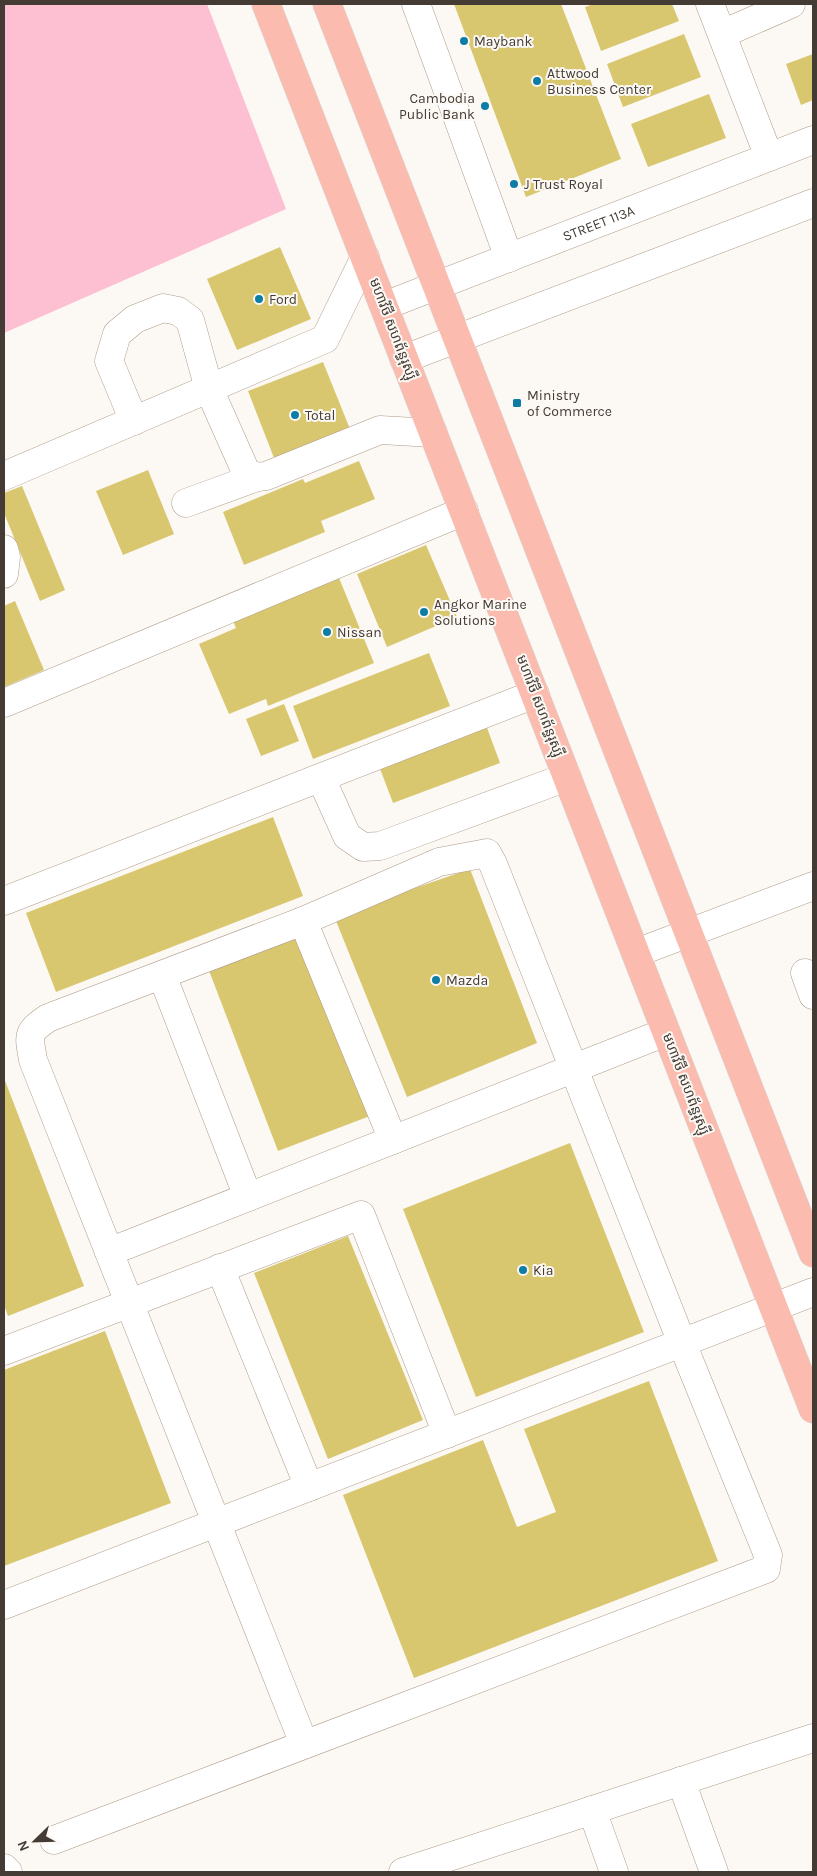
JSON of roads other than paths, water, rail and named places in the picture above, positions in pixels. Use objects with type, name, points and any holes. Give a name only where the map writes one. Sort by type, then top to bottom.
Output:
[{"type":"highway","name":"មហាវិថី សហព័ន្ធរុស្ស៊ី","points":[[266,4],[813,1409]]},
{"type":"highway","points":[[327,4],[813,1253]]},
{"type":"street","points":[[416,4],[509,258]]},
{"type":"street","points":[[710,4],[769,157]]},
{"type":"street","points":[[722,34],[791,4]]},
{"type":"street","name":"STREET 113A","points":[[384,306],[813,140]]},
{"type":"street","points":[[404,359],[813,203]]},
{"type":"street","points":[[4,476],[325,339],[365,257]]},
{"type":"street","points":[[134,421],[109,361],[117,334],[135,320],[163,308],[178,311],[190,320],[210,389],[246,472],[257,477]]},
{"type":"street","points":[[186,503],[257,477],[266,476],[380,430],[433,433]]},
{"type":"street","points":[[4,703],[464,511]]},
{"type":"street","points":[[4,549],[6,557],[4,574]]},
{"type":"street","points":[[4,901],[535,694]]},
{"type":"street","points":[[321,778],[347,836],[363,847],[380,846],[567,777]]},
{"type":"street","points":[[54,1840],[766,1569],[768,1555],[487,853],[439,862],[303,921],[48,1018],[33,1028],[29,1038],[33,1060],[304,1744]]},
{"type":"street","points":[[636,954],[813,886]]},
{"type":"street","points":[[303,921],[393,1140]]},
{"type":"street","points":[[162,975],[248,1197]]},
{"type":"street","points":[[109,1252],[666,1032]]},
{"type":"street","points":[[4,1351],[361,1214],[447,1434]]},
{"type":"street","points":[[220,1268],[309,1487]]},
{"type":"street","points":[[4,1605],[813,1292]]},
{"type":"street","points":[[403,1872],[813,1738]]},
{"type":"street","points":[[681,1781],[714,1872]]},
{"type":"street","points":[[592,1810],[614,1872]]},
{"type":"street","points":[[4,1868],[8,1872]]},
{"type":"place","name":"Maybank","points":[[464,41]]},
{"type":"place","name":"Attwood Business Center","points":[[537,81]]},
{"type":"place","name":"Cambodia Public Bank","points":[[485,106]]},
{"type":"place","name":"J Trust Royal","points":[[514,184]]},
{"type":"place","name":"Ford","points":[[259,299]]},
{"type":"place","name":"Ministry of Commerce","points":[[517,403]]},
{"type":"place","name":"Total","points":[[295,415]]},
{"type":"place","name":"Angkor Marine Solutions","points":[[424,612]]},
{"type":"place","name":"Nissan","points":[[327,632]]},
{"type":"place","name":"Mazda","points":[[436,980]]},
{"type":"place","name":"Kia","points":[[523,1270]]}]
